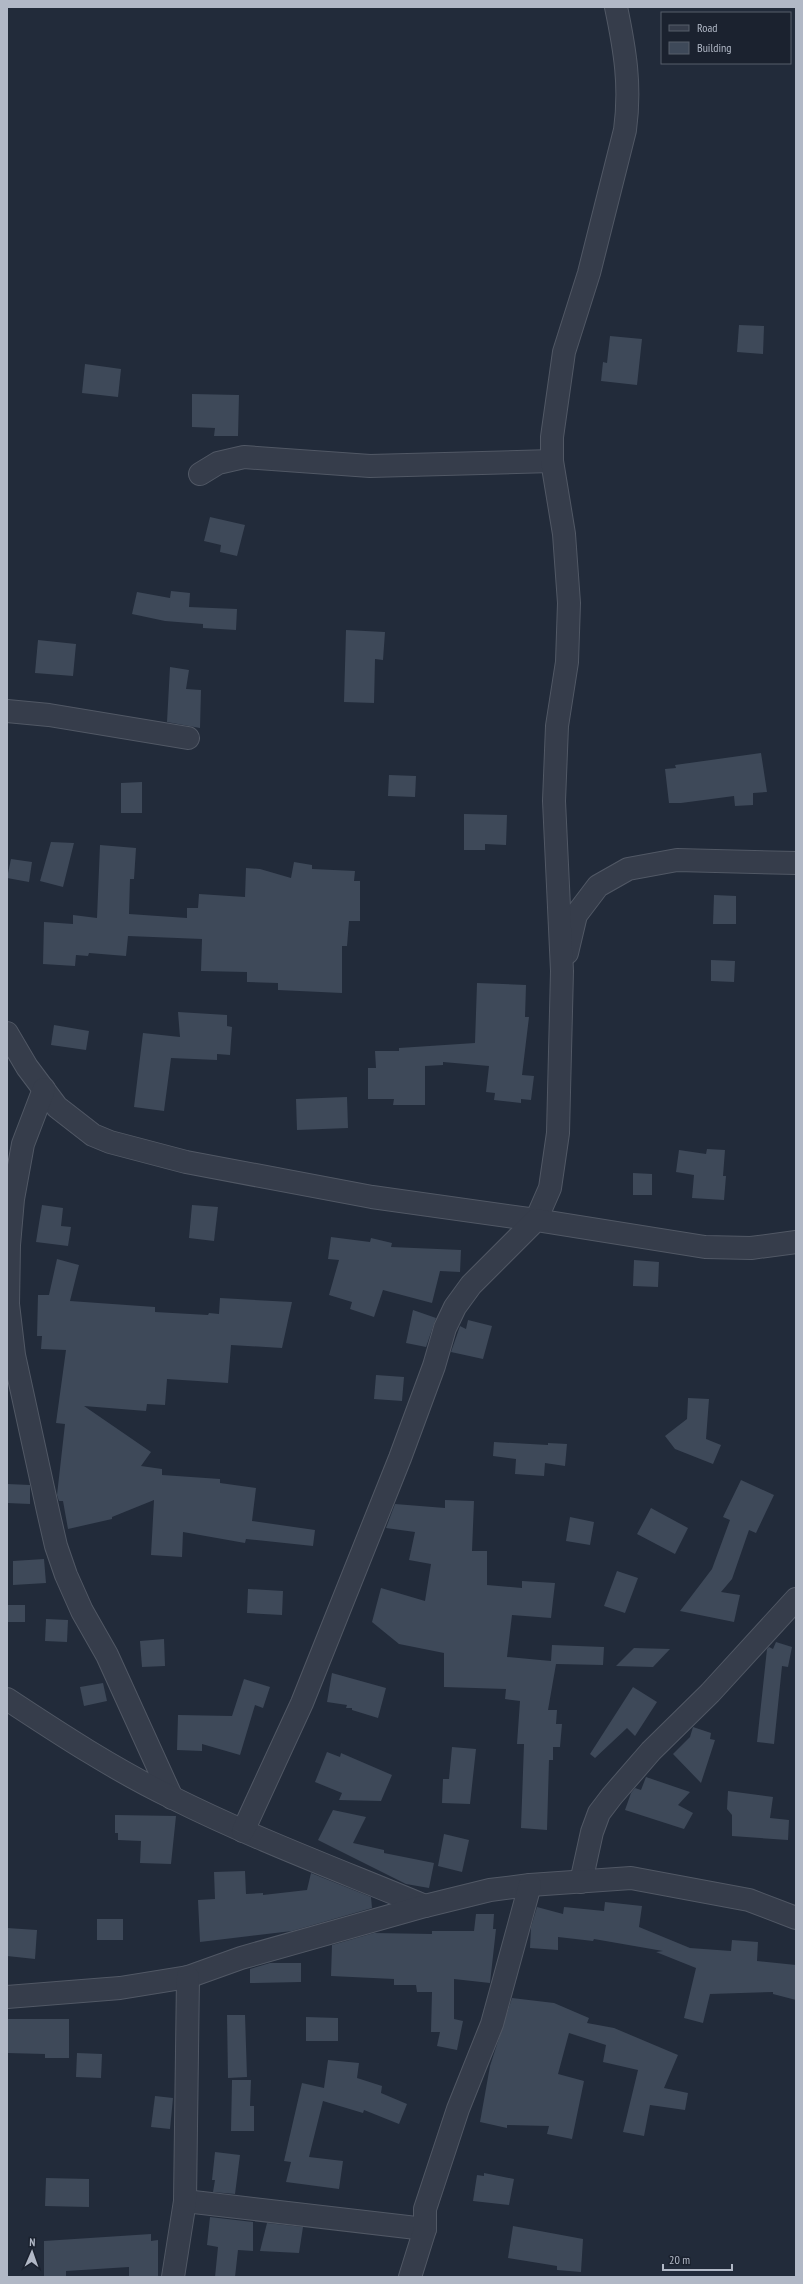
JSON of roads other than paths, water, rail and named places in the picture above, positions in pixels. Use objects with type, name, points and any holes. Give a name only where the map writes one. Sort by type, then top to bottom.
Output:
[{"type":"street","points":[[243,1831],[302,1703],[397,1466],[434,1366],[445,1328],[455,1307],[471,1285],[536,1220],[550,1188],[558,1133],[562,971],[554,801],[557,726],[567,662],[569,603],[564,534],[552,461],[555,408],[564,352],[589,273],[628,108],[629,84],[616,7]]},
{"type":"street","points":[[200,474],[218,463],[244,457],[370,466],[552,461]]},
{"type":"street","points":[[7,711],[49,715],[188,738]]},
{"type":"street","points":[[562,971],[576,914],[598,886],[628,869],[677,860],[796,863]]},
{"type":"street","points":[[7,1033],[27,1067],[58,1108],[93,1135],[130,1148],[186,1162],[372,1197],[705,1246],[751,1248],[796,1242]]},
{"type":"street","points":[[44,1089],[23,1144],[13,1199],[9,1245],[8,1304],[14,1355],[56,1546],[66,1575],[82,1611],[110,1662],[172,1798]]},
{"type":"street","points":[[582,1882],[592,1832],[599,1813],[651,1751],[710,1693],[796,1600]]},
{"type":"street","points":[[7,1699],[116,1767],[172,1798],[243,1831],[425,1906]]},
{"type":"street","points":[[7,1997],[120,1988],[188,1977],[241,1958],[425,1906],[490,1890],[530,1885],[631,1878],[749,1900],[796,1918]]},
{"type":"street","points":[[410,2277],[425,2229],[425,2209],[458,2109],[492,2024],[530,1885]]},
{"type":"street","points":[[173,2277],[186,2201],[189,2023],[188,1977]]},
{"type":"street","points":[[186,2201],[425,2229]]}]
